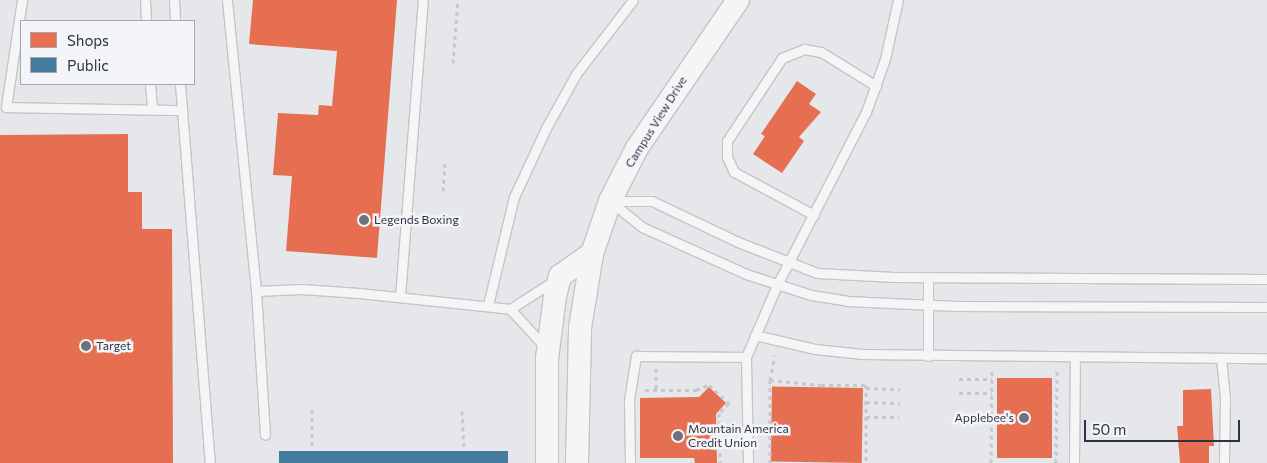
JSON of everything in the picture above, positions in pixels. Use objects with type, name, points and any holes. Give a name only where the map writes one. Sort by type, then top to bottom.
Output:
[{"type":"street","name":"Campus View Drive","points":[[576,463],[580,328],[592,254],[610,201],[637,148],[738,0]]},
{"type":"street","points":[[547,463],[548,351],[560,276],[592,254]]},
{"type":"lane","points":[[22,0],[6,107],[182,110]]},
{"type":"lane","points":[[145,0],[146,20]]},
{"type":"lane","points":[[174,0],[175,20]]},
{"type":"lane","points":[[227,0],[256,291],[265,435]]},
{"type":"lane","points":[[400,297],[423,0]]},
{"type":"lane","points":[[488,305],[514,197],[546,128],[576,74],[633,0]]},
{"type":"lane","points":[[748,463],[746,357],[777,285],[814,215],[876,86],[898,0]]},
{"type":"lane","points":[[814,215],[734,172],[727,156],[727,141],[782,58],[804,49],[821,52],[876,86]]},
{"type":"lane","points":[[150,85],[152,110]]},
{"type":"lane","points":[[180,85],[210,463]]},
{"type":"lane","points":[[610,201],[652,201],[789,263],[817,273],[928,277],[1267,278]]},
{"type":"lane","points":[[610,201],[642,227],[777,285],[811,296],[847,301],[928,304],[1267,306]]},
{"type":"lane","points":[[510,309],[560,276]]},
{"type":"lane","points":[[928,277],[928,356]]},
{"type":"lane","points":[[256,291],[302,289],[488,305],[510,309],[548,351]]},
{"type":"lane","points":[[755,335],[778,342],[834,351],[928,356],[1267,358]]},
{"type":"lane","points":[[630,463],[628,400],[636,356],[746,357]]},
{"type":"lane","points":[[1074,463],[1075,357]]},
{"type":"lane","points":[[1221,358],[1225,398],[1224,463]]},
{"type":"path","points":[[453,64],[458,0]]},
{"type":"path","points":[[443,191],[445,159]]},
{"type":"path","points":[[770,463],[770,380],[778,342]]},
{"type":"path","points":[[991,463],[992,368],[1001,369]]},
{"type":"path","points":[[1047,369],[1057,370],[1056,463]]},
{"type":"path","points":[[959,379],[992,379]]},
{"type":"path","points":[[770,380],[821,385],[866,385],[866,388],[900,389]]},
{"type":"path","points":[[642,390],[696,390],[709,385],[729,403],[719,413],[720,463]]},
{"type":"path","points":[[866,388],[866,463]]},
{"type":"path","points":[[959,393],[992,393]]},
{"type":"path","points":[[866,402],[900,403]]},
{"type":"path","points":[[312,410],[312,446]]},
{"type":"path","points":[[462,411],[464,446]]},
{"type":"path","points":[[866,416],[899,416]]},
{"type":"path","points":[[959,416],[991,416]]},
{"type":"building: Shops","points":[[253,0],[397,0],[377,258],[286,251],[292,176],[273,175],[278,113],[318,115],[319,105],[332,106],[337,51],[249,44]]},
{"type":"building: Shops","points":[[797,81],[816,94],[809,104],[821,112],[799,137],[804,141],[782,173],[753,154],[765,136],[761,134]]},
{"type":"building: Shops","name":"Target","points":[[128,134],[128,192],[142,192],[142,229],[172,229],[173,463],[0,463],[0,135]]},
{"type":"building: Shops","name":"Applebee's","points":[[997,378],[1052,378],[1052,458],[997,458]]},
{"type":"building: Shops","points":[[772,386],[863,388],[862,463],[771,461]]},
{"type":"building: Shops","name":"Mountain America Credit Union","points":[[709,387],[726,403],[716,414],[717,463],[695,463],[694,458],[640,458],[640,398],[699,397]]},
{"type":"building: Shops","points":[[1211,389],[1214,446],[1209,446],[1209,463],[1180,463],[1177,426],[1183,426],[1183,390]]},
{"type":"building: Public","points":[[279,451],[508,451],[508,463],[279,463]]},
{"type":"place","name":"Legends Boxing","points":[[364,220]]},
{"type":"place","name":"Target","points":[[86,346]]},
{"type":"place","name":"Applebee's","points":[[1024,418]]},
{"type":"place","name":"Mountain America Credit Union","points":[[678,436]]}]
